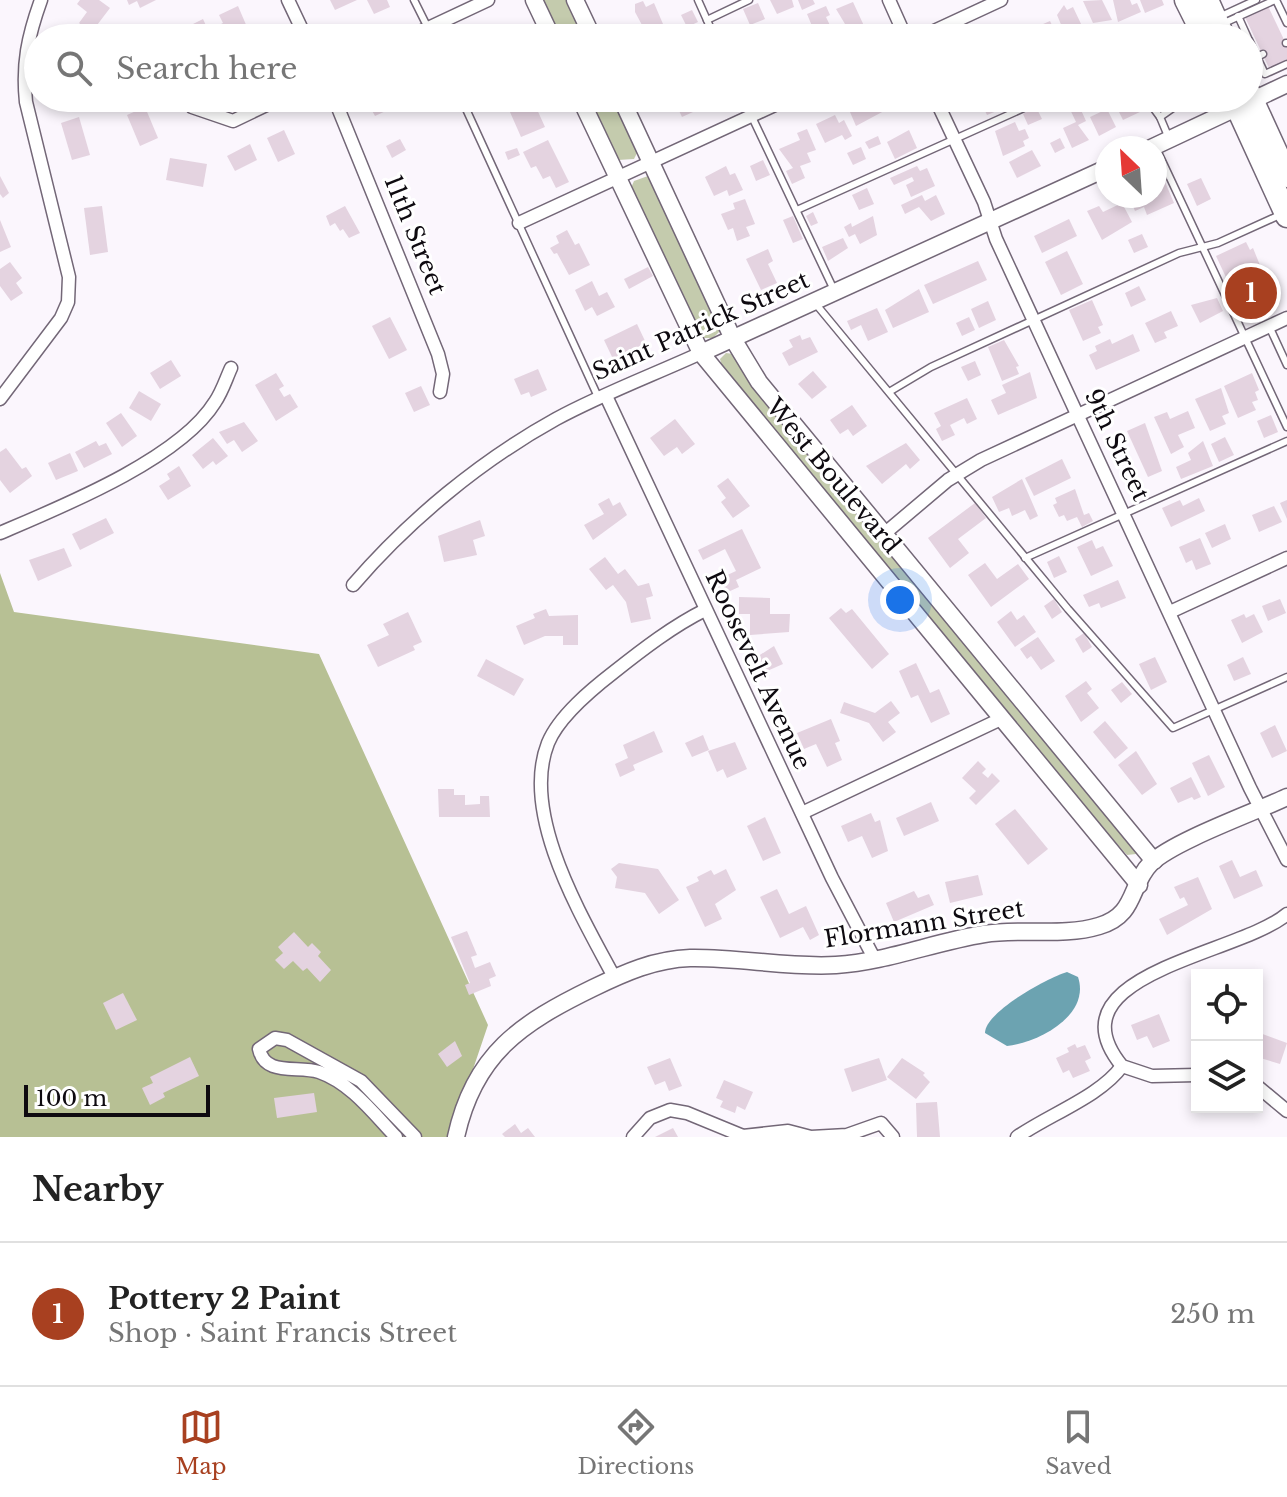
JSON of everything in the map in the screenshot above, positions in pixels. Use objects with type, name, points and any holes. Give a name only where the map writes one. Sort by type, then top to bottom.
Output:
[{"type":"highway","points":[[1186,0],[1224,23]]},
{"type":"highway","points":[[1248,112],[1286,214]]},
{"type":"highway","points":[[1250,112],[1287,176]]},
{"type":"street","points":[[32,24],[41,0]]},
{"type":"street","points":[[288,0],[299,24]]},
{"type":"street","points":[[446,24],[488,0]]},
{"type":"street","points":[[534,0],[545,24]]},
{"type":"street","points":[[575,0],[586,24]]},
{"type":"street","points":[[889,0],[900,24]]},
{"type":"street","points":[[949,24],[1001,0]]},
{"type":"street","points":[[1263,93],[1287,84]]},
{"type":"street","points":[[0,399],[61,318],[70,291],[65,255],[29,112]]},
{"type":"street","points":[[207,112],[233,121],[253,112]]},
{"type":"street","name":"11th Street","points":[[340,112],[438,354],[443,374],[440,392]]},
{"type":"street","name":"West Boulevard","points":[[586,112],[701,353],[1139,885]]},
{"type":"street","name":"West Boulevard","points":[[628,112],[733,339],[759,382],[1154,861]]},
{"type":"street","points":[[519,223],[760,112]]},
{"type":"street","name":"9th Street","points":[[942,112],[1034,319],[1287,860]]},
{"type":"street","points":[[1167,141],[1221,112]]},
{"type":"street","name":"Saint Patrick Street","points":[[353,585],[387,546],[450,492],[534,432],[1095,174]]},
{"type":"street","points":[[884,534],[958,474],[1287,318]]},
{"type":"street","points":[[0,533],[122,477],[184,434],[214,404],[231,368]]},
{"type":"street","name":"Roosevelt Avenue","points":[[603,398],[875,960]]},
{"type":"street","points":[[1170,612],[1287,558]]},
{"type":"street","points":[[614,977],[549,841],[540,782],[549,741],[597,685],[705,610]]},
{"type":"street","points":[[802,813],[1003,718]]},
{"type":"street","points":[[1154,861],[1287,797]]},
{"type":"street","name":"Flormann Street","points":[[456,1137],[462,1108],[491,1058],[506,1041],[534,1017],[614,977],[663,960],[689,958],[803,965],[875,960],[984,934],[1100,926],[1123,913],[1154,861]]},
{"type":"street","points":[[1191,1075],[1152,1076],[1122,1066],[1107,1043],[1104,1025],[1111,1003],[1119,992],[1132,983],[1261,931],[1287,914]]},
{"type":"street","points":[[396,1137],[339,1082],[318,1072],[276,1068],[267,1064],[259,1049],[275,1038],[287,1040],[361,1081],[415,1137]]},
{"type":"street","points":[[1017,1137],[1111,1082],[1122,1066]]},
{"type":"street","points":[[1263,1091],[1287,1111]]},
{"type":"street","points":[[633,1137],[650,1118],[670,1110],[687,1113],[743,1136],[788,1131],[811,1137],[847,1135],[881,1123],[893,1137]]},
{"type":"lane","points":[[414,0],[426,24]]},
{"type":"lane","points":[[698,0],[709,24]]},
{"type":"lane","points":[[707,20],[749,0]]},
{"type":"lane","points":[[1224,23],[1246,2],[1256,0]]},
{"type":"lane","points":[[1224,23],[1278,1],[1287,23]]},
{"type":"lane","points":[[1273,16],[1281,12]]},
{"type":"lane","points":[[1263,67],[1265,74],[1287,64]]},
{"type":"lane","points":[[467,112],[603,398]]},
{"type":"lane","points":[[750,112],[835,292]]},
{"type":"lane","points":[[797,210],[1015,112]]},
{"type":"lane","points":[[1156,112],[1160,117],[1159,136]]},
{"type":"lane","points":[[1160,117],[1167,112]]},
{"type":"lane","points":[[1167,164],[1201,247],[1287,427]]},
{"type":"lane","points":[[889,392],[913,375],[1179,253],[1286,214]]},
{"type":"lane","points":[[814,302],[1025,558],[1173,728],[1287,677]]},
{"type":"lane","points":[[1269,326],[1287,365]]},
{"type":"lane","points":[[1025,558],[1287,441]]},
{"type":"green space","points":[[541,0],[570,0],[581,24],[552,24]]},
{"type":"green space","points":[[594,112],[621,112],[638,151],[634,159],[618,160]]},
{"type":"green space","points":[[648,176],[721,330],[713,338],[702,338],[630,190],[634,181]]},
{"type":"green space","points":[[726,353],[733,354],[1136,854],[1127,855],[1110,836],[723,370],[720,359]]},
{"type":"green space","points":[[0,573],[14,612],[319,654],[488,1025],[450,1137],[0,1137]]},
{"type":"water","points":[[1067,972],[1078,977],[1080,991],[1077,1004],[1059,1025],[1033,1039],[1007,1046],[985,1033],[995,1015],[1006,1006],[1032,988]]},
{"type":"building","points":[[80,0],[99,0],[110,8],[98,24],[80,24],[87,12],[77,4]]},
{"type":"building","points":[[127,0],[156,0],[140,8],[137,1],[129,5]]},
{"type":"building","points":[[330,0],[357,0],[335,10]]},
{"type":"building","points":[[367,0],[387,0],[390,7],[374,14]]},
{"type":"building","points":[[770,0],[792,0],[794,7],[777,14]]},
{"type":"building","points":[[798,0],[813,0],[815,4],[802,10]]},
{"type":"building","points":[[1102,0],[1112,20],[1093,23],[1083,1]]},
{"type":"building","points":[[1113,0],[1130,0],[1132,5],[1137,3],[1141,12],[1118,22]]},
{"type":"building","points":[[1140,0],[1162,0],[1164,5],[1145,13]]},
{"type":"building","points":[[643,1],[646,7],[654,3],[663,24],[641,24],[635,12],[635,4]]},
{"type":"building","points":[[853,2],[863,24],[845,24],[836,9]]},
{"type":"building","points":[[758,3],[765,19],[750,24],[743,9]]},
{"type":"building","points":[[1267,4],[1287,46],[1287,60],[1269,68],[1263,55],[1263,24],[1248,24],[1244,15]]},
{"type":"building","points":[[1064,5],[1067,10],[1073,7],[1081,24],[1061,24],[1057,15]]},
{"type":"building","points":[[238,6],[246,24],[221,24],[219,15]]},
{"type":"building","points":[[826,6],[829,24],[811,24],[807,14]]},
{"type":"building","points":[[692,10],[698,22],[686,24],[681,15]]},
{"type":"building","points":[[147,112],[158,138],[140,146],[127,115]]},
{"type":"building","points":[[510,112],[538,112],[545,127],[521,137]]},
{"type":"building","points":[[850,112],[882,112],[856,126]]},
{"type":"building","points":[[1038,112],[1042,119],[1028,125],[1023,114]]},
{"type":"building","points":[[1071,112],[1082,112],[1086,121],[1078,125],[1089,140],[1072,148],[1063,128],[1076,122]]},
{"type":"building","points":[[1108,112],[1116,127],[1099,136],[1090,117]]},
{"type":"building","points":[[1119,112],[1140,112],[1123,120]]},
{"type":"building","points":[[835,115],[839,123],[844,120],[852,136],[845,140],[842,135],[825,143],[816,124]]},
{"type":"building","points":[[79,117],[90,155],[72,160],[61,123]]},
{"type":"building","points":[[1015,122],[1019,131],[1025,129],[1029,138],[1023,141],[1025,146],[1003,156],[995,131]]},
{"type":"building","points":[[807,129],[816,150],[807,153],[811,162],[800,166],[805,178],[792,184],[786,171],[793,168],[779,149],[800,140],[797,133]]},
{"type":"building","points":[[284,130],[295,154],[278,162],[267,138]]},
{"type":"building","points":[[909,130],[917,148],[895,159],[887,142]]},
{"type":"building","points":[[878,136],[881,144],[869,149],[865,142]]},
{"type":"building","points":[[1060,138],[1065,148],[1055,153],[1050,143]]},
{"type":"building","points":[[400,139],[406,150],[392,158],[386,146]]},
{"type":"building","points":[[548,140],[569,182],[556,188],[550,176],[543,179],[536,166],[531,168],[523,152]]},
{"type":"building","points":[[250,144],[257,160],[235,171],[227,156]]},
{"type":"building","points":[[861,147],[866,159],[853,165],[847,153]]},
{"type":"building","points":[[517,148],[520,155],[508,160],[505,152]]},
{"type":"building","points":[[1032,150],[1041,166],[1017,178],[1009,162]]},
{"type":"building","points":[[170,158],[207,164],[203,187],[166,180]]},
{"type":"building","points":[[763,160],[770,175],[756,181],[750,166]]},
{"type":"building","points":[[726,166],[730,175],[735,173],[743,190],[729,196],[727,190],[714,196],[705,177]]},
{"type":"building","points":[[917,166],[920,171],[927,168],[935,186],[911,197],[906,185],[914,181],[912,177],[894,185],[890,178]]},
{"type":"building","points":[[0,176],[9,193],[3,198],[0,194]]},
{"type":"building","points":[[1201,178],[1211,199],[1197,206],[1187,184]]},
{"type":"building","points":[[1167,187],[1174,203],[1167,206]]},
{"type":"building","points":[[867,188],[874,204],[859,210],[852,195]]},
{"type":"building","points":[[922,195],[925,201],[936,195],[945,214],[931,221],[919,207],[905,214],[901,205]]},
{"type":"building","points":[[745,199],[755,224],[746,227],[750,236],[737,241],[733,228],[728,230],[721,214],[735,209],[733,203]]},
{"type":"building","points":[[102,206],[108,252],[90,255],[84,208]]},
{"type":"building","points":[[345,206],[360,233],[349,238],[335,223],[330,226],[326,216]]},
{"type":"building","points":[[1095,208],[1103,212],[1125,208],[1132,222],[1102,240],[1087,211]]},
{"type":"building","points":[[1144,208],[1163,208],[1147,215]]},
{"type":"building","points":[[813,212],[818,223],[811,226],[806,216]]},
{"type":"building","points":[[793,216],[803,239],[793,243],[783,220]]},
{"type":"building","points":[[873,216],[877,235],[860,244],[855,234],[849,237],[844,227],[851,223],[852,227]]},
{"type":"building","points":[[1069,219],[1077,236],[1042,253],[1034,236]]},
{"type":"building","points":[[0,220],[11,247],[0,252]]},
{"type":"building","points":[[567,230],[575,245],[579,243],[590,265],[569,275],[557,253],[554,254],[550,248],[559,243],[556,236]]},
{"type":"building","points":[[1142,234],[1148,247],[1134,253],[1128,240]]},
{"type":"building","points":[[843,238],[848,248],[828,261],[822,247]]},
{"type":"building","points":[[1246,242],[1250,250],[1253,248],[1270,290],[1239,305],[1216,256]]},
{"type":"building","points":[[768,249],[773,261],[768,264],[777,283],[761,290],[746,259]]},
{"type":"building","points":[[1067,251],[1083,284],[1061,295],[1045,262]]},
{"type":"building","points":[[978,261],[987,280],[933,304],[924,285]]},
{"type":"building","points":[[10,262],[22,278],[16,283],[23,293],[11,301],[0,286],[0,269]]},
{"type":"building","points":[[648,267],[653,276],[629,289],[624,279]]},
{"type":"building","points":[[592,281],[599,296],[607,292],[615,307],[597,316],[592,307],[585,311],[575,290]]},
{"type":"building","points":[[1139,286],[1146,300],[1131,307],[1125,293]]},
{"type":"building","points":[[919,289],[929,312],[893,328],[885,310]]},
{"type":"building","points":[[1217,298],[1223,311],[1200,323],[1191,305]]},
{"type":"building","points":[[1092,300],[1103,325],[1098,327],[1101,333],[1083,341],[1069,310]]},
{"type":"building","points":[[988,301],[996,320],[979,328],[971,309]]},
{"type":"building","points":[[877,308],[888,332],[868,341],[861,325],[851,330],[847,321]]},
{"type":"building","points":[[1171,311],[1178,326],[1164,332],[1167,338],[1155,343],[1145,323]]},
{"type":"building","points":[[390,317],[407,350],[389,359],[372,326]]},
{"type":"building","points":[[969,317],[975,330],[962,336],[956,323]]},
{"type":"building","points":[[637,324],[646,343],[613,359],[604,340]]},
{"type":"building","points":[[1133,334],[1140,351],[1096,370],[1089,355],[1097,351],[1095,346],[1110,339],[1112,344]]},
{"type":"building","points":[[800,335],[802,340],[810,337],[818,352],[789,366],[782,353],[793,347],[789,340]]},
{"type":"building","points":[[1004,340],[1019,366],[1016,367],[1019,374],[1002,381],[988,347]]},
{"type":"building","points":[[171,360],[181,376],[160,389],[150,373]]},
{"type":"building","points":[[975,361],[981,375],[968,381],[961,367]]},
{"type":"building","points":[[538,369],[547,390],[531,397],[529,392],[521,395],[514,379]]},
{"type":"building","points":[[813,371],[827,387],[812,399],[798,384]]},
{"type":"building","points":[[1030,372],[1037,398],[998,415],[991,400],[1006,393],[1002,385]]},
{"type":"building","points":[[276,373],[284,386],[279,389],[284,397],[290,394],[298,407],[276,421],[255,385]]},
{"type":"building","points":[[1252,373],[1259,390],[1255,392],[1258,400],[1252,402],[1256,410],[1238,418],[1224,386]]},
{"type":"building","points":[[421,386],[430,405],[414,412],[405,393]]},
{"type":"building","points":[[1221,388],[1229,413],[1222,416],[1226,424],[1210,431],[1195,399]]},
{"type":"building","points":[[139,391],[161,404],[151,421],[129,408]]},
{"type":"building","points":[[967,398],[977,419],[967,424],[964,418],[950,425],[955,435],[942,441],[936,429],[941,426],[934,413]]},
{"type":"building","points":[[852,405],[867,426],[853,436],[848,429],[840,434],[830,420]]},
{"type":"building","points":[[1188,411],[1195,428],[1178,435],[1184,447],[1171,454],[1154,417],[1167,412],[1170,419]]},
{"type":"building","points":[[121,413],[137,436],[122,447],[106,423]]},
{"type":"building","points":[[1271,415],[1278,432],[1264,438],[1257,421]]},
{"type":"building","points":[[675,419],[695,444],[682,454],[677,447],[664,456],[650,438]]},
{"type":"building","points":[[244,422],[258,441],[242,452],[234,440],[227,444],[219,432]]},
{"type":"building","points":[[1145,423],[1162,471],[1148,477],[1127,431]]},
{"type":"building","points":[[1225,437],[1234,455],[1219,462],[1211,444]]},
{"type":"building","points":[[213,438],[228,456],[216,465],[213,461],[203,469],[192,455]]},
{"type":"building","points":[[96,441],[99,446],[106,443],[112,454],[84,468],[75,452]]},
{"type":"building","points":[[1203,441],[1213,466],[1181,479],[1176,467],[1191,460],[1188,453]]},
{"type":"building","points":[[906,443],[920,460],[910,469],[906,464],[882,484],[866,466]]},
{"type":"building","points":[[6,448],[22,469],[26,467],[32,476],[10,493],[0,480],[0,452]]},
{"type":"building","points":[[70,453],[78,471],[56,480],[48,463]]},
{"type":"building","points":[[1062,459],[1071,478],[1034,496],[1025,478]]},
{"type":"building","points":[[179,466],[191,486],[168,500],[159,486],[170,479],[167,474]]},
{"type":"building","points":[[728,478],[750,506],[733,518],[721,502],[726,498],[717,486]]},
{"type":"building","points":[[1022,479],[1038,516],[1030,520],[1025,510],[1012,516],[1009,508],[999,512],[992,497]]},
{"type":"building","points":[[1075,489],[1084,515],[1089,513],[1093,521],[1082,527],[1077,517],[1067,521],[1064,515],[1059,517],[1053,505],[1057,503],[1055,498]]},
{"type":"building","points":[[609,498],[613,506],[620,502],[627,515],[593,540],[584,525],[604,514],[598,504]]},
{"type":"building","points":[[1199,498],[1205,511],[1171,527],[1162,508],[1180,500],[1183,506]]},
{"type":"building","points":[[1287,500],[1287,519],[1280,503]]},
{"type":"building","points":[[975,503],[986,518],[958,539],[969,553],[950,568],[928,538]]},
{"type":"building","points":[[1274,506],[1282,522],[1259,532],[1252,515]]},
{"type":"building","points":[[106,518],[114,533],[80,550],[72,534]]},
{"type":"building","points":[[480,520],[485,536],[473,540],[477,555],[444,562],[438,536]]},
{"type":"building","points":[[1225,524],[1231,539],[1212,548],[1205,533]]},
{"type":"building","points":[[742,529],[761,568],[736,580],[739,587],[719,596],[712,582],[736,571],[725,549],[703,560],[698,550]]},
{"type":"building","points":[[1200,538],[1211,564],[1196,570],[1192,560],[1186,563],[1179,547]]},
{"type":"building","points":[[1092,540],[1096,549],[1103,546],[1113,566],[1091,576],[1077,547]]},
{"type":"building","points":[[64,548],[72,566],[38,581],[29,560]]},
{"type":"building","points":[[1059,556],[1067,572],[1054,578],[1047,562]]},
{"type":"building","points":[[605,557],[618,574],[625,569],[638,586],[649,583],[653,596],[646,598],[651,619],[631,623],[626,602],[613,585],[606,590],[589,569]]},
{"type":"building","points":[[985,563],[997,579],[1018,564],[1029,579],[991,607],[968,575]]},
{"type":"building","points":[[1118,580],[1126,598],[1101,608],[1099,603],[1089,607],[1083,595]]},
{"type":"building","points":[[739,597],[770,598],[770,614],[790,614],[789,632],[750,635],[750,614],[739,614]]},
{"type":"building","points":[[1054,599],[1062,612],[1052,619],[1044,606]]},
{"type":"building","points":[[1280,599],[1286,613],[1268,621],[1262,606]]},
{"type":"building","points":[[841,608],[846,613],[852,609],[889,654],[872,669],[829,618]]},
{"type":"building","points":[[546,609],[549,616],[578,615],[578,645],[563,645],[563,636],[545,636],[524,645],[516,626],[535,618],[533,614]]},
{"type":"building","points":[[1011,611],[1017,620],[1024,615],[1036,632],[1015,647],[997,622]]},
{"type":"building","points":[[408,612],[422,642],[413,646],[415,650],[378,667],[367,645],[389,635],[383,624]]},
{"type":"building","points":[[1244,614],[1246,618],[1254,614],[1263,632],[1242,643],[1231,620]]},
{"type":"building","points":[[1084,633],[1092,647],[1083,653],[1075,639]]},
{"type":"building","points":[[1038,637],[1055,661],[1041,670],[1031,656],[1027,659],[1020,649]]},
{"type":"building","points":[[774,646],[783,664],[758,675],[752,660]]},
{"type":"building","points":[[1155,657],[1167,682],[1151,690],[1139,664]]},
{"type":"building","points":[[1243,657],[1251,674],[1234,681],[1227,665]]},
{"type":"building","points":[[486,659],[524,679],[514,696],[477,676]]},
{"type":"building","points":[[916,663],[930,693],[939,689],[950,714],[931,723],[918,695],[911,698],[899,671]]},
{"type":"building","points":[[1086,681],[1092,689],[1087,693],[1099,708],[1081,722],[1065,696]]},
{"type":"building","points":[[1122,682],[1132,694],[1121,703],[1111,690]]},
{"type":"building","points":[[891,701],[900,713],[888,722],[896,732],[883,742],[869,723],[840,713],[844,702],[875,713]]},
{"type":"building","points":[[831,719],[840,741],[835,743],[842,760],[827,767],[816,744],[804,749],[797,733]]},
{"type":"building","points":[[1105,721],[1128,748],[1115,759],[1093,732]]},
{"type":"building","points":[[1275,725],[1287,751],[1272,758],[1260,733]]},
{"type":"building","points":[[654,731],[663,752],[633,765],[635,770],[620,777],[615,764],[628,758],[623,745]]},
{"type":"building","points":[[703,735],[709,750],[692,757],[685,743]]},
{"type":"building","points":[[735,742],[747,769],[727,778],[723,769],[717,772],[708,751]]},
{"type":"building","points":[[1136,751],[1157,784],[1142,795],[1118,765]]},
{"type":"building","points":[[1209,755],[1225,787],[1208,796],[1192,763]]},
{"type":"building","points":[[978,761],[986,769],[982,773],[988,778],[992,773],[1000,781],[976,805],[969,798],[976,791],[962,778]]},
{"type":"building","points":[[1191,777],[1201,797],[1178,803],[1170,788]]},
{"type":"building","points":[[438,789],[454,789],[454,795],[465,795],[465,805],[480,804],[480,796],[489,796],[490,817],[439,817]]},
{"type":"building","points":[[931,802],[939,821],[904,836],[896,818]]},
{"type":"building","points":[[1015,809],[1048,849],[1028,865],[995,824]]},
{"type":"building","points":[[871,813],[875,822],[880,820],[888,851],[872,858],[862,836],[848,842],[841,826]]},
{"type":"building","points":[[765,817],[781,853],[763,861],[747,826]]},
{"type":"building","points":[[1232,860],[1240,877],[1256,870],[1263,886],[1234,899],[1219,866]]},
{"type":"building","points":[[619,863],[658,869],[679,900],[659,914],[645,893],[615,888],[617,877],[611,869]]},
{"type":"building","points":[[726,869],[736,890],[715,904],[722,919],[705,927],[686,887],[711,870],[714,875]]},
{"type":"building","points":[[978,875],[983,895],[950,903],[945,882]]},
{"type":"building","points":[[1198,877],[1212,909],[1167,935],[1159,919],[1188,905],[1184,897],[1180,899],[1174,887]]},
{"type":"building","points":[[777,889],[789,914],[806,906],[819,935],[810,940],[803,927],[780,938],[760,897]]},
{"type":"building","points":[[914,891],[918,898],[929,894],[934,905],[894,922],[886,903]]},
{"type":"building","points":[[467,931],[477,955],[471,957],[475,968],[490,962],[496,976],[489,979],[491,986],[469,995],[465,985],[470,983],[451,937]]},
{"type":"building","points":[[294,932],[308,947],[312,943],[321,952],[318,956],[331,970],[320,982],[307,968],[303,971],[293,961],[284,969],[275,960],[283,953],[278,947]]},
{"type":"building","points":[[123,993],[137,1020],[116,1030],[103,1003]]},
{"type":"building","points":[[1159,1014],[1170,1041],[1153,1048],[1147,1036],[1137,1040],[1131,1025]]},
{"type":"building","points":[[1263,1034],[1287,1043],[1280,1064],[1263,1059]]},
{"type":"building","points":[[455,1041],[462,1056],[447,1067],[438,1054]]},
{"type":"building","points":[[1075,1044],[1077,1048],[1085,1045],[1091,1058],[1085,1061],[1090,1071],[1073,1078],[1069,1070],[1063,1073],[1056,1058],[1069,1052],[1067,1048]]},
{"type":"building","points":[[190,1057],[199,1076],[163,1093],[165,1097],[150,1105],[142,1088],[153,1083],[150,1077]]},
{"type":"building","points":[[670,1058],[682,1086],[669,1091],[665,1081],[655,1085],[647,1067]]},
{"type":"building","points":[[879,1058],[887,1080],[852,1092],[844,1069]]},
{"type":"building","points":[[902,1058],[925,1073],[923,1075],[930,1082],[916,1099],[887,1077]]},
{"type":"building","points":[[724,1080],[753,1092],[745,1110],[737,1106],[735,1113],[720,1107],[723,1101],[716,1098]]},
{"type":"building","points":[[314,1093],[317,1112],[277,1118],[274,1098]]},
{"type":"building","points":[[937,1102],[940,1137],[917,1137],[916,1103]]},
{"type":"building","points":[[515,1124],[521,1133],[528,1128],[535,1137],[505,1137],[502,1134]]},
{"type":"building","points":[[673,1128],[678,1137],[655,1137]]},
{"type":"place","name":"Pottery 2 Paint","points":[[1251,293]]}]
